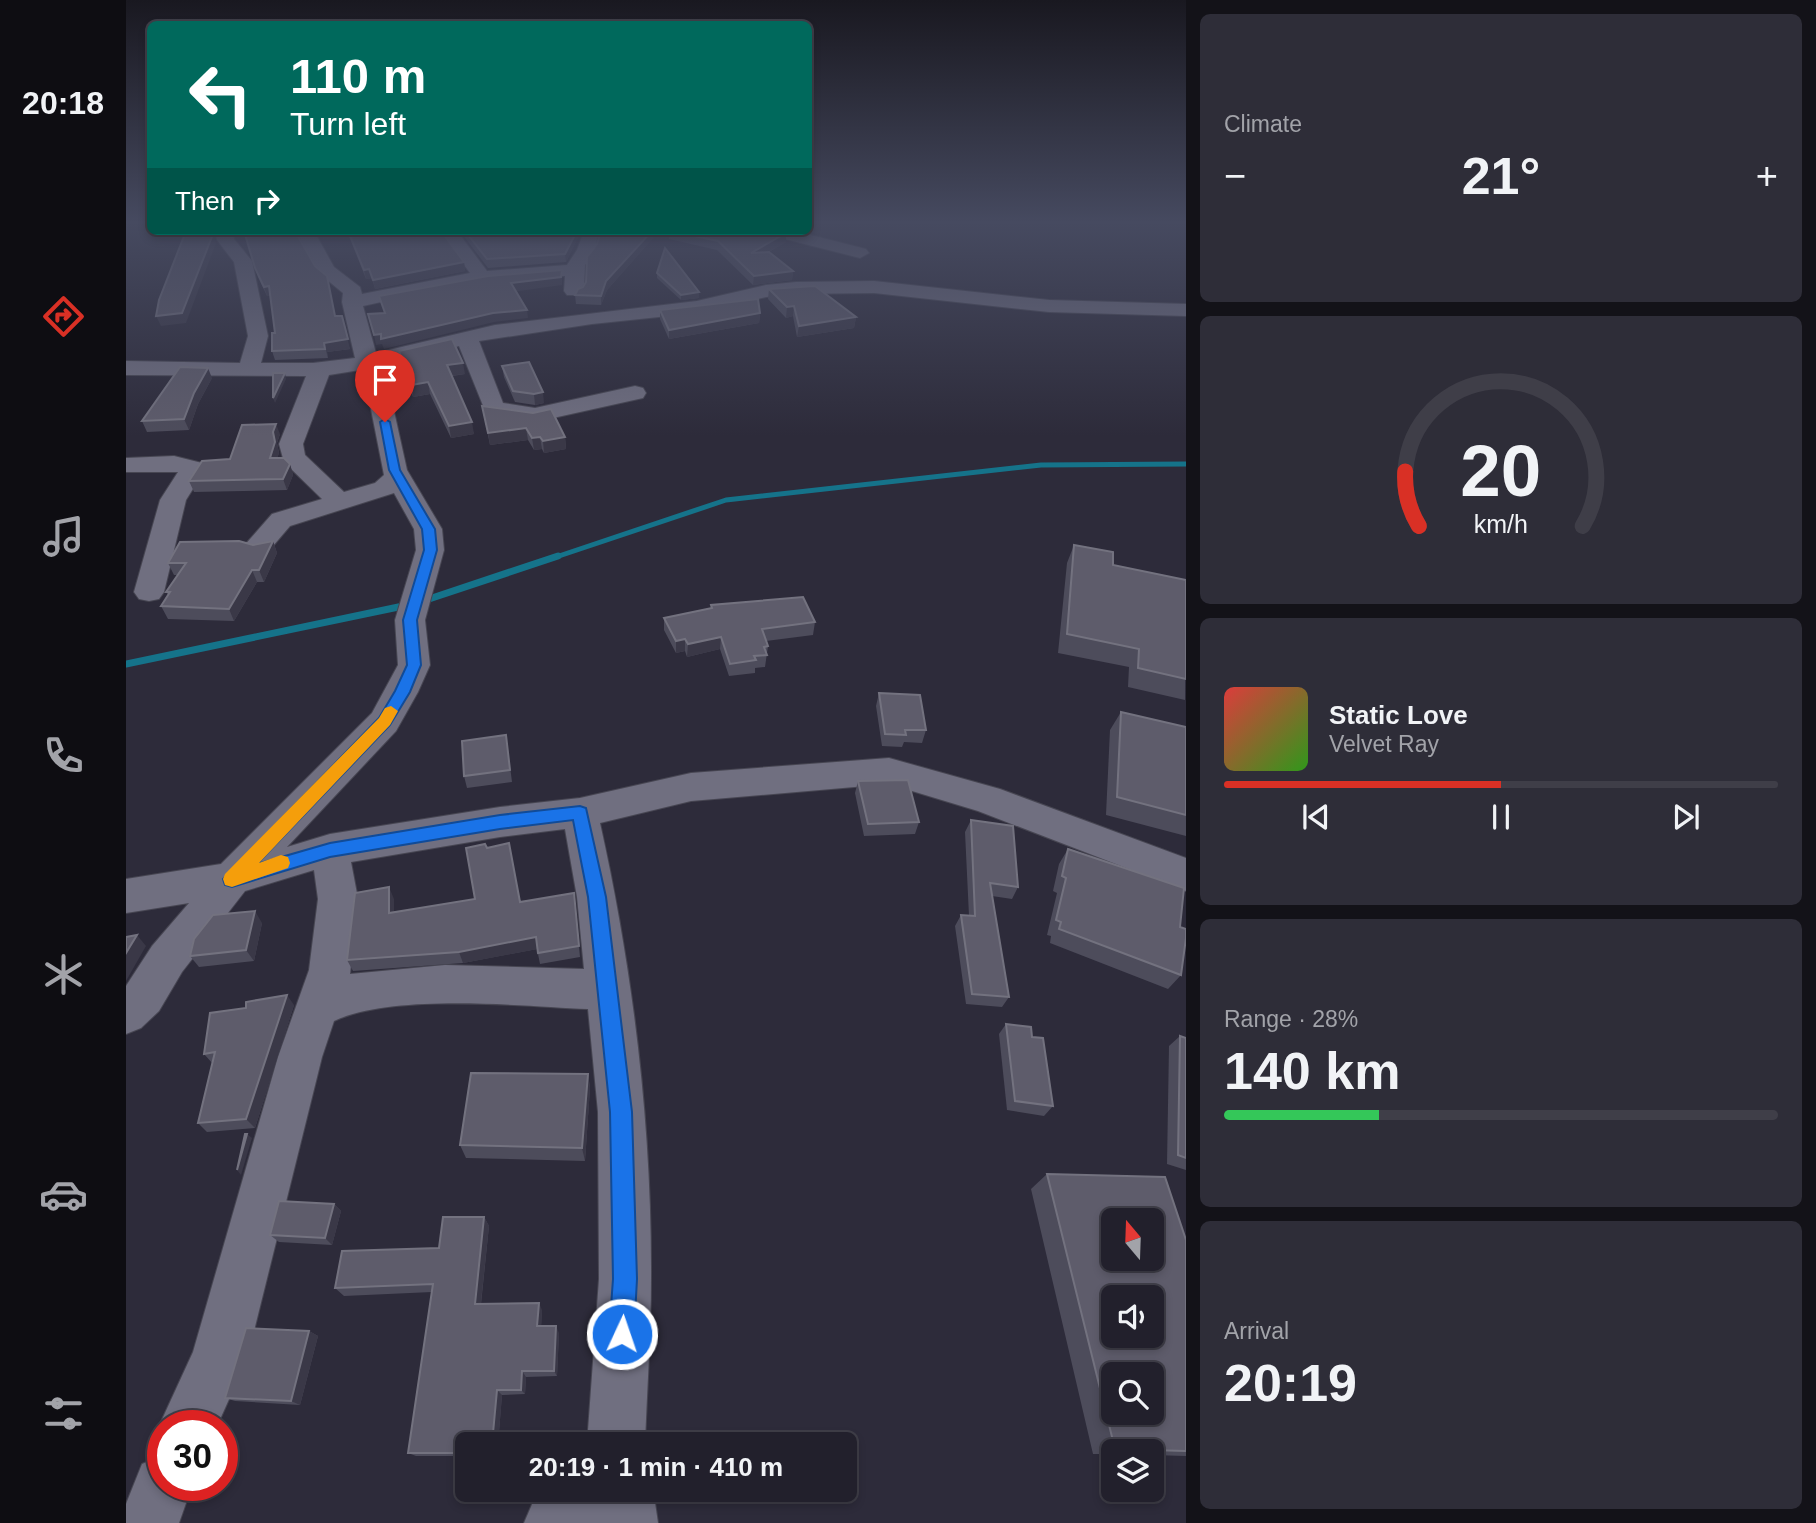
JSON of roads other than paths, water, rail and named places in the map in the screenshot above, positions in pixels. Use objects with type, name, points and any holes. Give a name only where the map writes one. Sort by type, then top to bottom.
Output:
[{"type":"street","points":[[249,293],[258,336],[249,369]]},
{"type":"street","points":[[126,1014],[144,998],[167,959],[232,879],[384,722],[414,665],[410,620],[430,550],[428,529],[397,477],[377,384],[367,361],[352,302],[353,293]]},
{"type":"street","points":[[352,302],[401,293]]},
{"type":"street","points":[[566,321],[573,303],[573,293]]},
{"type":"street","points":[[126,368],[320,369],[467,338],[566,321],[697,307],[757,293]]},
{"type":"street","points":[[930,293],[1049,306],[1186,310]]},
{"type":"street","points":[[467,338],[494,408],[534,415],[635,393]]},
{"type":"street","points":[[320,369],[291,444],[293,457],[339,501]]},
{"type":"street","points":[[126,465],[174,463],[192,468],[173,500],[149,592]]},
{"type":"street","points":[[257,547],[281,520],[384,488],[397,477]]},
{"type":"street","points":[[126,896],[232,879],[330,850],[500,822],[580,813],[691,787],[889,771],[987,799],[1186,875]]},
{"type":"street","points":[[580,813],[597,897],[621,1112],[625,1279],[617,1432]]},
{"type":"street","points":[[195,1410],[219,1359],[300,1057],[320,1006],[330,970],[338,899],[330,850]]},
{"type":"street","points":[[320,1006],[346,994],[399,988],[484,986],[606,990]]},
{"type":"street","points":[[149,1523],[157,1501]]},
{"type":"street","points":[[624,1502],[628,1523]]},
{"type":"street","points":[[554,1523],[573,1520],[616,1523]]},
{"type":"waterway","points":[[553,558],[726,500],[1041,465],[1186,464]]},
{"type":"waterway","points":[[423,601],[558,556]]},
{"type":"waterway","points":[[126,664],[408,605]]}]
